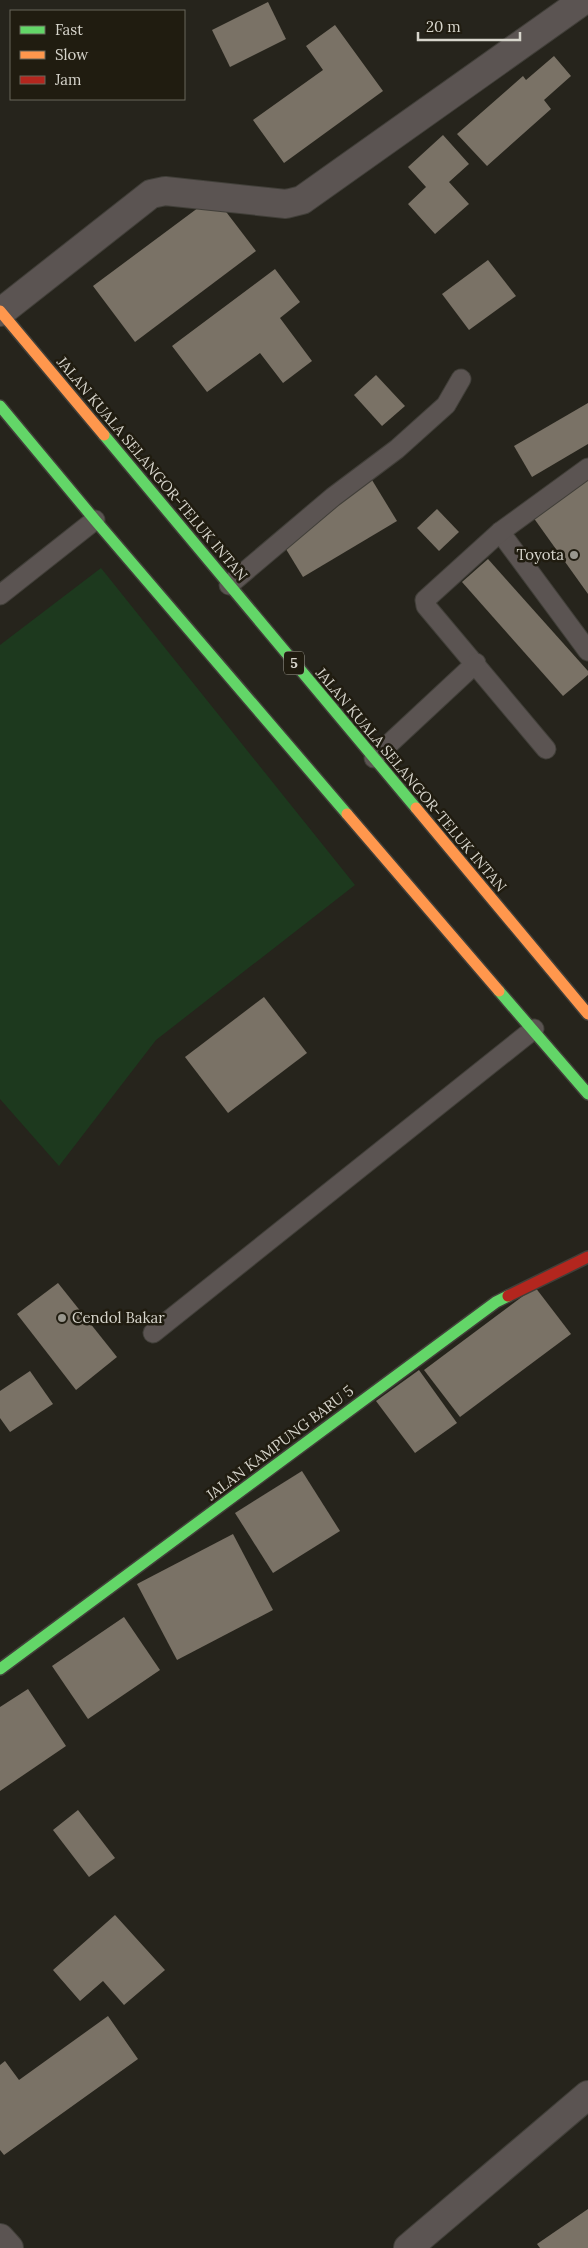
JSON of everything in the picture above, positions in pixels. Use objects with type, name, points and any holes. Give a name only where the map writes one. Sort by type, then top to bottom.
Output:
[{"type":"main road","name":"JALAN KUALA SELANGOR-TELUK INTAN","points":[[1,312],[588,1014]]},
{"type":"main road","points":[[1,410],[588,1094]]},
{"type":"main road","name":"JALAN KAMPUNG BARU 5","points":[[0,1670],[496,1302],[588,1257]]},
{"type":"street","points":[[1,312],[151,194],[165,191],[286,204],[302,200],[584,0]]},
{"type":"street","points":[[408,2248],[588,2095]]},
{"type":"street","points":[[0,2238],[9,2248]]},
{"type":"lane","points":[[229,585],[333,498],[397,449],[446,405],[462,379]]},
{"type":"lane","points":[[546,749],[476,663],[426,606],[425,600],[500,532],[588,468]]},
{"type":"lane","points":[[0,595],[95,520]]},
{"type":"lane","points":[[500,532],[588,651]]},
{"type":"lane","points":[[374,758],[476,663]]},
{"type":"lane","points":[[153,1333],[534,1029]]},
{"type":"green space","points":[[101,568],[355,885],[156,1040],[59,1166],[0,1099],[0,645]]},
{"type":"building","points":[[268,2],[286,39],[230,67],[212,30]]},
{"type":"building","points":[[335,25],[383,91],[284,163],[253,120],[323,70],[306,46]]},
{"type":"building","points":[[554,56],[571,76],[544,100],[551,109],[487,166],[457,134],[523,76],[526,80]]},
{"type":"building","points":[[443,135],[469,164],[449,182],[469,204],[435,234],[408,204],[426,187],[408,167]]},
{"type":"building","points":[[214,196],[256,251],[135,342],[93,286]]},
{"type":"building","points":[[488,260],[516,296],[469,330],[442,294]]},
{"type":"building","points":[[275,269],[300,302],[280,318],[312,361],[283,383],[260,353],[207,392],[172,346]]},
{"type":"building","points":[[376,375],[405,406],[382,426],[354,395]]},
{"type":"building","points":[[588,403],[588,444],[532,477],[514,446]]},
{"type":"building","name":"Toyota","points":[[588,478],[588,594],[533,517]]},
{"type":"building","points":[[372,480],[397,521],[303,577],[278,536]]},
{"type":"building","points":[[437,509],[459,532],[439,551],[417,528]]},
{"type":"building","points":[[488,559],[588,671],[588,675],[563,696],[462,582]]},
{"type":"building","points":[[264,997],[307,1053],[228,1113],[185,1057]]},
{"type":"building","points":[[58,1283],[117,1357],[76,1390],[17,1314]]},
{"type":"building","points":[[535,1287],[571,1334],[460,1417],[424,1370]]},
{"type":"building","points":[[419,1370],[457,1423],[415,1453],[376,1401]]},
{"type":"building","points":[[30,1371],[53,1404],[10,1432],[0,1418],[0,1391]]},
{"type":"building","points":[[302,1471],[340,1531],[273,1573],[235,1513]]},
{"type":"building","points":[[233,1534],[273,1610],[177,1660],[137,1584]]},
{"type":"building","points":[[124,1617],[160,1670],[88,1719],[52,1666]]},
{"type":"building","points":[[28,1689],[66,1746],[0,1791],[0,1707]]},
{"type":"building","points":[[78,1810],[115,1858],[89,1877],[53,1830]]},
{"type":"building","points":[[115,1915],[165,1970],[124,2005],[103,1981],[80,2001],[53,1970]]},
{"type":"building","points":[[108,2016],[138,2059],[4,2155],[0,2150],[0,2065],[5,2061],[19,2080]]},
{"type":"building","points":[[588,2209],[588,2248],[540,2248],[537,2244]]},
{"type":"traffic: fast","points":[[0,406],[347,814]]},
{"type":"traffic: fast","points":[[104,435],[416,808]]},
{"type":"traffic: fast","points":[[499,991],[588,1094]]},
{"type":"traffic: fast","points":[[0,1669],[496,1302],[508,1296]]},
{"type":"traffic: slow","points":[[0,311],[104,435]]},
{"type":"traffic: slow","points":[[416,808],[588,1014]]},
{"type":"traffic: slow","points":[[347,814],[499,991]]},
{"type":"traffic: jam","points":[[508,1296],[588,1257]]},
{"type":"place","name":"Toyota","points":[[574,555]]},
{"type":"place","name":"Cendol Bakar","points":[[62,1318]]}]
